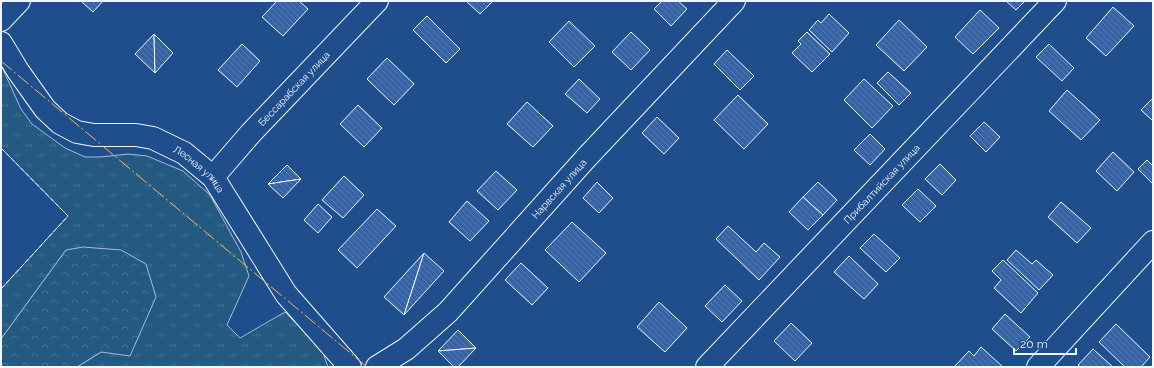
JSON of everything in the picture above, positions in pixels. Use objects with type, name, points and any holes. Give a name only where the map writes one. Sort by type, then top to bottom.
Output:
[{"type":"street","points":[[1,20],[19,1]]},
{"type":"street","name":"Бессарабская улица","points":[[213,178],[251,133],[377,1]]},
{"type":"street","name":"Нарвская улица","points":[[377,367],[406,349],[448,312],[587,156],[734,1]]},
{"type":"street","name":"Прибалтийская улица","points":[[707,367],[1055,1]]},
{"type":"street","name":"Лесная улица","points":[[1,44],[45,109],[60,123],[77,132],[94,135],[136,135],[153,138],[184,153],[213,178],[286,294],[350,367]]},
{"type":"street","points":[[1038,367],[1153,242]]},
{"type":"green space","points":[[1,65],[21,109],[32,124],[65,148],[85,157],[128,154],[147,156],[183,171],[210,195],[241,252],[249,276],[227,325],[240,338],[285,312],[322,350],[328,367],[77,367],[101,352],[66,250],[1,339],[1,289],[68,216],[1,148]]},
{"type":"green space","points":[[83,247],[121,250],[146,264],[156,297],[130,356],[101,352],[77,367],[1,367],[1,339],[66,250]]},
{"type":"building","points":[[81,1],[103,1],[93,12]]},
{"type":"building","points":[[277,1],[299,1],[308,9],[283,36],[262,17]]},
{"type":"building","points":[[466,1],[493,1],[480,14]]},
{"type":"building","points":[[662,1],[678,1],[687,9],[671,26],[654,9]]},
{"type":"building","points":[[1006,1],[1025,1],[1016,10]]},
{"type":"building","points":[[1113,7],[1134,26],[1106,56],[1086,38]]},
{"type":"building","points":[[980,10],[999,28],[973,54],[955,37]]},
{"type":"building","points":[[829,14],[849,33],[832,52],[809,30],[818,20],[821,23]]},
{"type":"building","points":[[427,16],[460,49],[446,63],[413,30]]},
{"type":"building","points":[[899,20],[927,47],[904,71],[876,45]]},
{"type":"building","points":[[569,21],[595,46],[574,67],[549,42]]},
{"type":"building","points":[[631,32],[650,50],[631,70],[612,52]]},
{"type":"building","points":[[807,32],[830,54],[812,72],[792,53],[801,44],[798,41]]},
{"type":"building","points":[[154,34],[155,73],[135,54]]},
{"type":"building","points":[[154,34],[173,53],[155,73]]},
{"type":"building","points":[[242,44],[260,61],[237,87],[218,70]]},
{"type":"building","points":[[1049,44],[1074,68],[1062,81],[1036,57]]},
{"type":"building","points":[[727,50],[754,76],[740,90],[714,64]]},
{"type":"building","points":[[387,58],[414,84],[394,105],[367,79]]},
{"type":"building","points":[[888,72],[911,93],[899,105],[877,83]]},
{"type":"building","points":[[579,79],[600,99],[587,113],[565,94]]},
{"type":"building","points":[[864,79],[893,106],[872,128],[844,100]]},
{"type":"building","points":[[1067,90],[1100,120],[1081,140],[1049,111]]},
{"type":"building","points":[[738,95],[768,124],[744,149],[714,120]]},
{"type":"building","points":[[1153,98],[1153,121],[1141,110]]},
{"type":"building","points":[[527,102],[553,126],[533,147],[507,124]]},
{"type":"building","points":[[358,105],[382,128],[364,147],[340,124]]},
{"type":"building","points":[[657,117],[679,138],[664,154],[642,133]]},
{"type":"building","points":[[984,122],[1000,137],[986,152],[970,136]]},
{"type":"building","points":[[870,134],[885,149],[870,165],[854,150]]},
{"type":"building","points":[[1113,152],[1134,172],[1117,191],[1096,171]]},
{"type":"building","points":[[1147,160],[1153,166],[1153,184],[1138,169]]},
{"type":"building","points":[[940,164],[956,180],[942,195],[925,179]]},
{"type":"building","points":[[287,165],[301,179],[268,184]]},
{"type":"building","points":[[496,171],[517,190],[498,210],[477,191]]},
{"type":"building","points":[[344,176],[364,195],[343,218],[322,200]]},
{"type":"building","points":[[301,179],[283,198],[268,184]]},
{"type":"building","points":[[597,182],[613,198],[599,213],[583,198]]},
{"type":"building","points":[[818,182],[837,200],[823,215],[803,197]]},
{"type":"building","points":[[918,189],[936,206],[920,222],[902,205]]},
{"type":"building","points":[[803,197],[823,215],[808,230],[789,212]]},
{"type":"building","points":[[467,201],[489,221],[470,241],[449,222]]},
{"type":"building","points":[[1061,202],[1091,228],[1077,243],[1048,217]]},
{"type":"building","points":[[318,204],[332,217],[318,233],[304,220]]},
{"type":"building","points":[[377,209],[396,226],[357,268],[338,250]]},
{"type":"building","points":[[572,222],[606,253],[579,282],[545,250]]},
{"type":"building","points":[[728,226],[756,252],[764,243],[780,257],[759,280],[716,239]]},
{"type":"building","points":[[874,234],[900,258],[886,272],[860,248]]},
{"type":"building","points":[[1016,250],[1032,264],[1036,260],[1053,275],[1039,290],[1007,260]]},
{"type":"building","points":[[424,253],[404,315],[384,297]]},
{"type":"building","points":[[424,253],[444,271],[404,315]]},
{"type":"building","points":[[849,256],[878,284],[864,299],[834,272]]},
{"type":"building","points":[[1003,260],[1038,293],[1021,313],[994,288],[1001,280],[992,271]]},
{"type":"building","points":[[521,263],[548,288],[532,305],[505,280]]},
{"type":"building","points":[[725,285],[742,301],[722,322],[705,306]]},
{"type":"building","points":[[659,302],[687,328],[665,352],[637,327]]},
{"type":"building","points":[[1005,314],[1030,337],[1016,351],[992,329]]},
{"type":"building","points":[[791,323],[812,343],[795,361],[774,341]]},
{"type":"building","points":[[1116,324],[1150,357],[1141,367],[1125,367],[1099,342]]},
{"type":"building","points":[[458,330],[476,348],[438,351]]},
{"type":"building","points":[[981,347],[1003,367],[954,367],[969,351],[974,356]]},
{"type":"building","points":[[476,348],[458,367],[454,367],[438,351]]},
{"type":"building","points":[[1093,349],[1113,367],[1081,367],[1078,365]]},
{"type":"fence","points":[[1,148],[68,216],[1,289]]},
{"type":"power","points":[[1,61],[367,367]]}]
